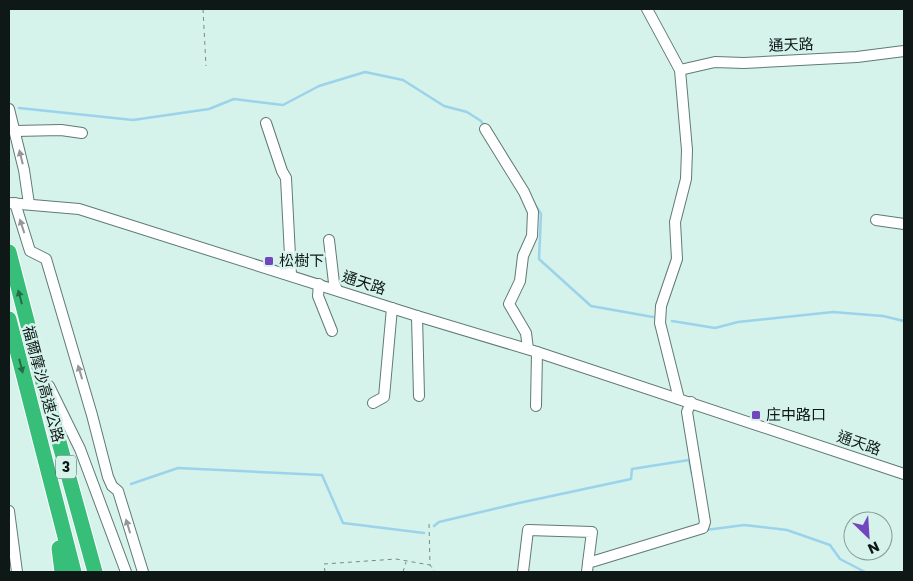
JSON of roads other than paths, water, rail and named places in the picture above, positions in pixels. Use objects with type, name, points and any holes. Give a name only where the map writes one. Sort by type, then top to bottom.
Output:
[{"type":"highway","name":"福爾摩沙高速公路","points":[[9,252],[37,362],[96,572]]},
{"type":"highway","name":"福爾摩沙高速公路","points":[[9,319],[74,572]]},
{"type":"highway","points":[[66,466],[103,572]]},
{"type":"highway","points":[[49,475],[62,572]]},
{"type":"street","points":[[647,9],[680,70],[687,150],[686,178],[675,222],[677,259],[661,306],[660,323],[679,398]]},
{"type":"street","name":"通天路","points":[[680,70],[715,62],[744,63],[838,58],[904,51]]},
{"type":"street","points":[[9,109],[24,170],[29,204]]},
{"type":"street","points":[[266,123],[286,178],[291,275]]},
{"type":"street","points":[[485,129],[524,192],[533,212],[532,236],[523,256],[520,281],[509,304],[526,333],[533,351],[536,406]]},
{"type":"street","points":[[15,131],[61,130],[82,133]]},
{"type":"street","points":[[12,203],[30,251],[46,259],[108,476],[112,486],[118,491],[143,572]]},
{"type":"street","name":"通天路","points":[[12,203],[79,209],[533,351],[904,474]]},
{"type":"street","points":[[876,220],[904,224]]},
{"type":"street","points":[[329,240],[334,283],[337,290]]},
{"type":"street","points":[[319,284],[318,296],[332,331]]},
{"type":"street","points":[[373,403],[384,397],[392,308]]},
{"type":"street","points":[[417,316],[420,396]]},
{"type":"street","points":[[37,362],[80,449],[126,572]]},
{"type":"street","points":[[523,572],[528,530],[592,532],[588,568],[703,528],[705,522],[687,412],[691,402]]},
{"type":"street","points":[[9,511],[17,572]]},
{"type":"waterway","points":[[19,108],[133,120],[209,109],[234,99],[283,105],[319,86],[365,72],[403,80],[444,106],[467,112],[481,121],[485,127]]},
{"type":"waterway","points":[[534,203],[541,214],[539,259],[591,306],[653,317]]},
{"type":"waterway","points":[[672,321],[715,328],[738,322],[833,312],[883,316],[904,321]]},
{"type":"waterway","points":[[434,526],[439,522],[631,479],[632,469],[689,460],[692,474]]},
{"type":"waterway","points":[[131,484],[178,468],[322,475],[343,523],[424,533]]},
{"type":"waterway","points":[[706,530],[744,525],[787,530],[830,545],[840,559],[865,572]]},
{"type":"place","name":"松樹下","points":[[269,261]]},
{"type":"place","name":"庄中路口","points":[[756,415]]}]
